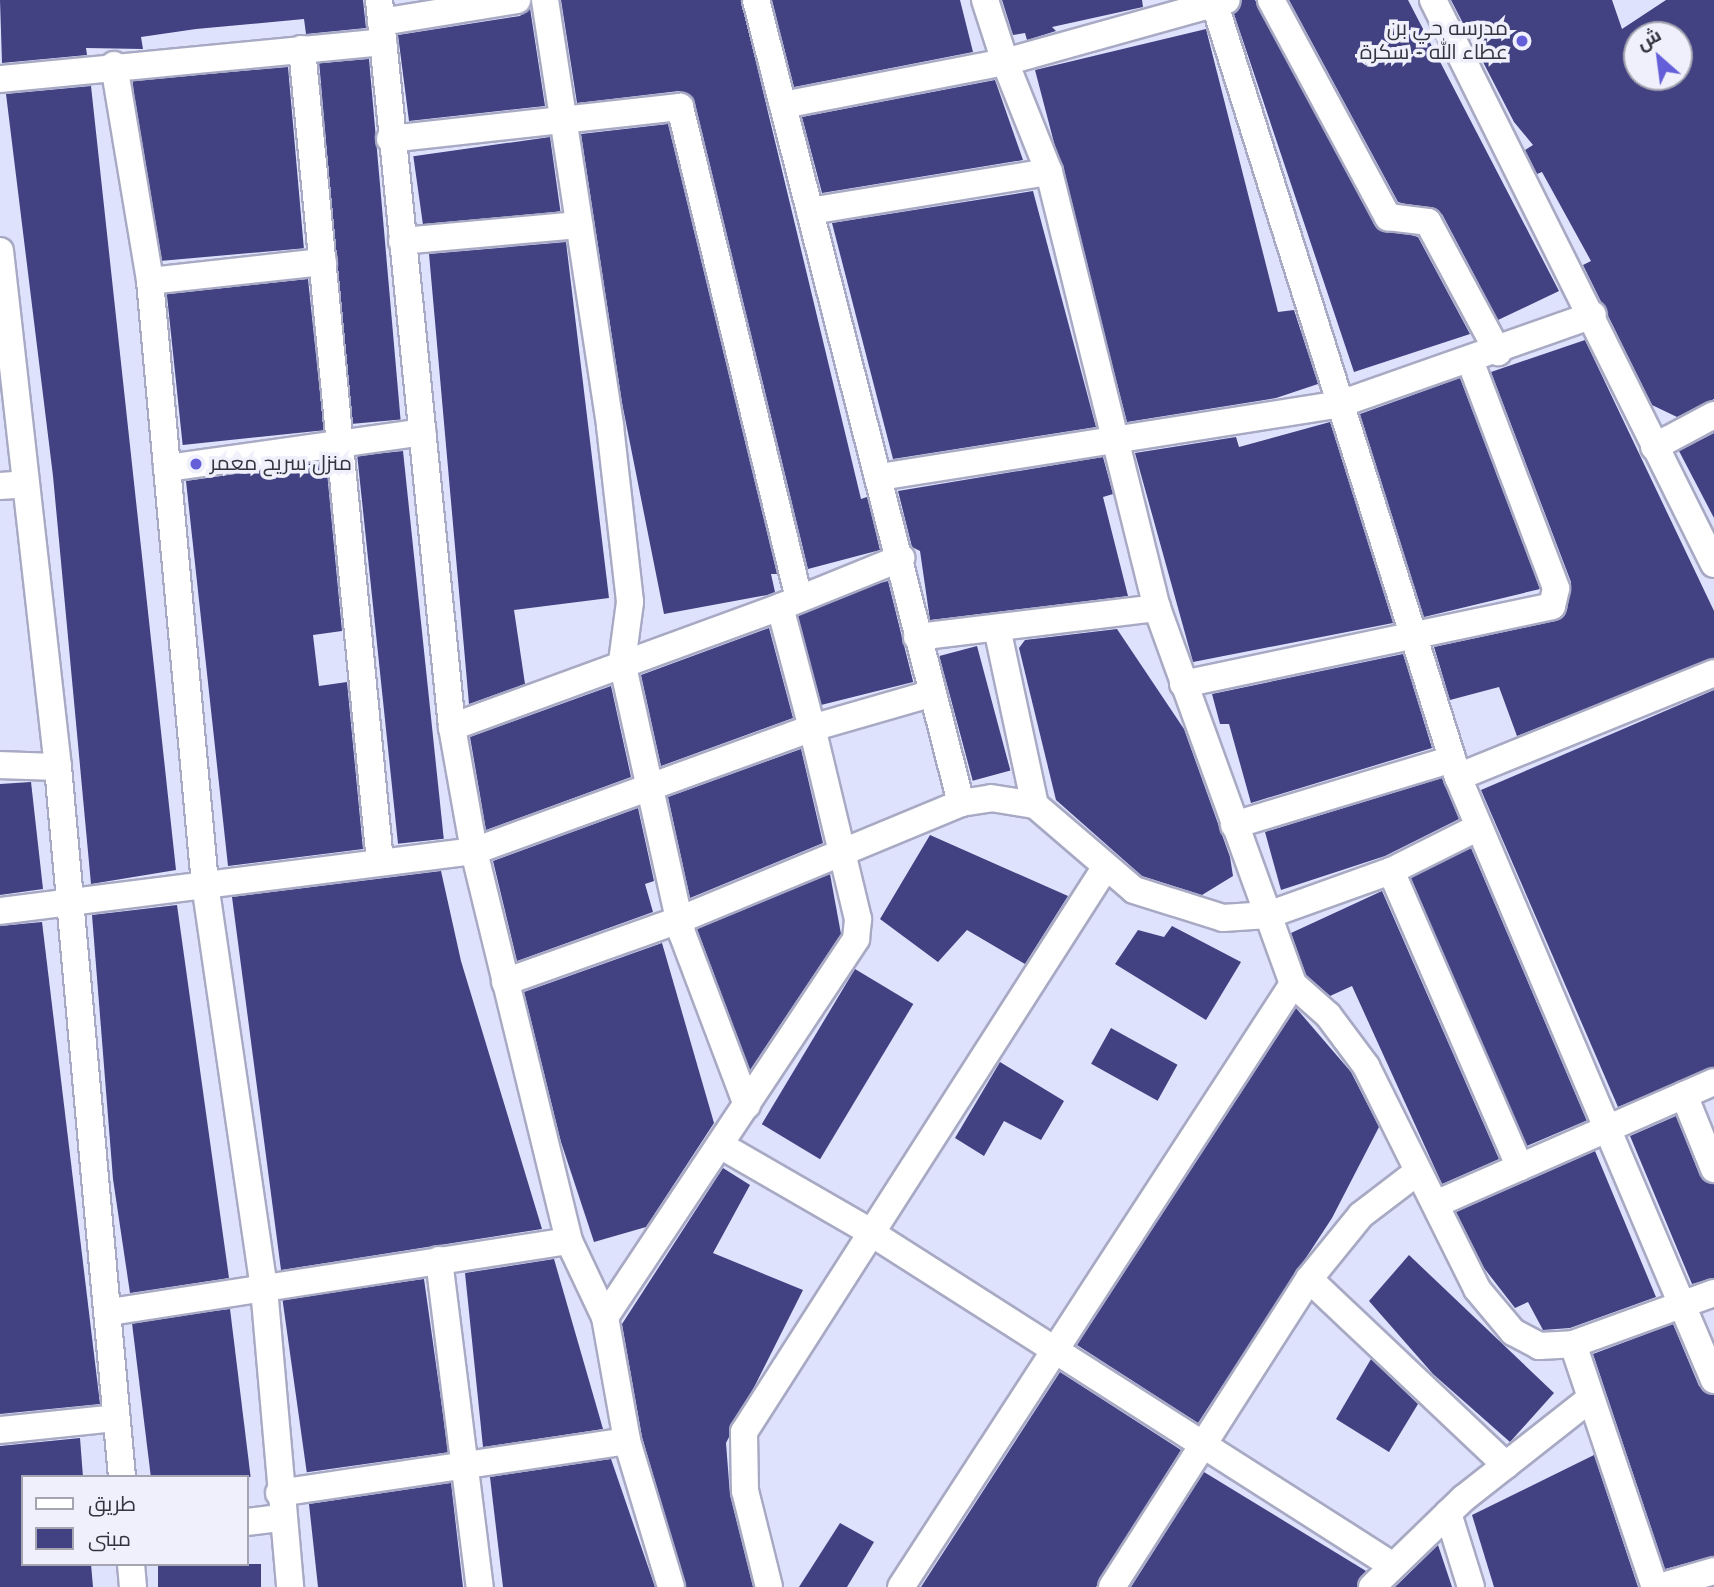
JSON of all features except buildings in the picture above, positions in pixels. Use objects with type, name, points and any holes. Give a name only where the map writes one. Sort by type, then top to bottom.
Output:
[{"type":"street","points":[[0,79],[114,65],[302,49],[381,21],[517,0]]},
{"type":"street","points":[[545,0],[560,116],[579,225],[630,601],[622,662],[679,920],[747,1105]]},
{"type":"street","points":[[756,0],[901,558],[930,694],[961,803]]},
{"type":"street","points":[[985,0],[1005,62],[1049,172],[1157,608],[1182,684],[1293,984],[1328,1014],[1366,1066],[1416,1173],[1438,1203],[1477,1289],[1513,1332],[1539,1346],[1573,1344],[1714,1293]]},
{"type":"street","points":[[1271,0],[1388,217],[1428,222],[1498,352]]},
{"type":"street","points":[[1433,0],[1593,316],[1654,447],[1714,564]]},
{"type":"street","points":[[783,105],[1005,62],[1221,3],[1340,404],[1455,768],[1714,1380]]},
{"type":"street","points":[[381,21],[390,139],[452,727],[474,851],[569,1241],[606,1317],[627,1441],[671,1587]]},
{"type":"street","points":[[302,49],[380,862]]},
{"type":"street","points":[[114,65],[150,281],[205,884],[264,1288],[280,1506],[290,1587]]},
{"type":"street","points":[[390,139],[560,116],[677,104],[685,115],[790,603],[811,728],[844,855],[856,939],[606,1317]]},
{"type":"street","points":[[810,211],[1049,172]]},
{"type":"street","points":[[402,241],[579,225]]},
{"type":"street","points":[[0,251],[13,485],[58,766],[110,1312],[122,1475]]},
{"type":"street","points":[[150,281],[323,262]]},
{"type":"street","points":[[880,477],[1114,443],[1340,404],[1471,363],[1593,316]]},
{"type":"street","points":[[1182,684],[1413,633],[1545,609],[1557,597],[1471,363]]},
{"type":"street","points":[[1654,447],[1714,415]]},
{"type":"street","points":[[167,468],[341,440],[422,432]]},
{"type":"street","points":[[452,727],[622,662],[790,603],[901,558]]},
{"type":"street","points":[[917,637],[1157,608]]},
{"type":"street","points":[[997,628],[1035,805]]},
{"type":"street","points":[[1234,825],[1455,768],[1714,673]]},
{"type":"street","points":[[0,911],[474,851],[811,728],[930,694]]},
{"type":"street","points":[[0,765],[58,766]]},
{"type":"street","points":[[505,982],[679,920],[844,855],[961,803],[1009,797],[1035,805],[1105,869],[1176,908],[1223,918],[1268,915],[1391,871],[1479,827]]},
{"type":"street","points":[[769,1587],[745,1491],[744,1433],[1105,869]]},
{"type":"street","points":[[1391,871],[1520,1167]]},
{"type":"street","points":[[901,1587],[1050,1352],[1293,984]]},
{"type":"street","points":[[1438,1203],[1714,1082]]},
{"type":"street","points":[[1684,1095],[1714,1169]]},
{"type":"street","points":[[720,1145],[872,1234],[1050,1352],[1393,1566]]},
{"type":"street","points":[[1112,1587],[1309,1279],[1360,1216],[1416,1173]]},
{"type":"street","points":[[110,1312],[569,1241]]},
{"type":"street","points":[[439,1260],[480,1587]]},
{"type":"street","points":[[1309,1279],[1507,1465]]},
{"type":"street","points":[[1573,1344],[1657,1587],[1714,1571]]},
{"type":"street","points":[[1372,1587],[1448,1513],[1590,1399]]},
{"type":"street","points":[[0,1430],[116,1418]]},
{"type":"street","points":[[248,1522],[280,1506],[465,1465],[627,1441]]},
{"type":"street","points":[[1448,1513],[1471,1587]]},
{"type":"street","points":[[131,1566],[133,1587]]},
{"type":"place","name":"مدرسه حي بن عطاء الله - سكرة","points":[[1522,41]]},
{"type":"place","name":"منزل سريح معمر","points":[[196,464]]}]
